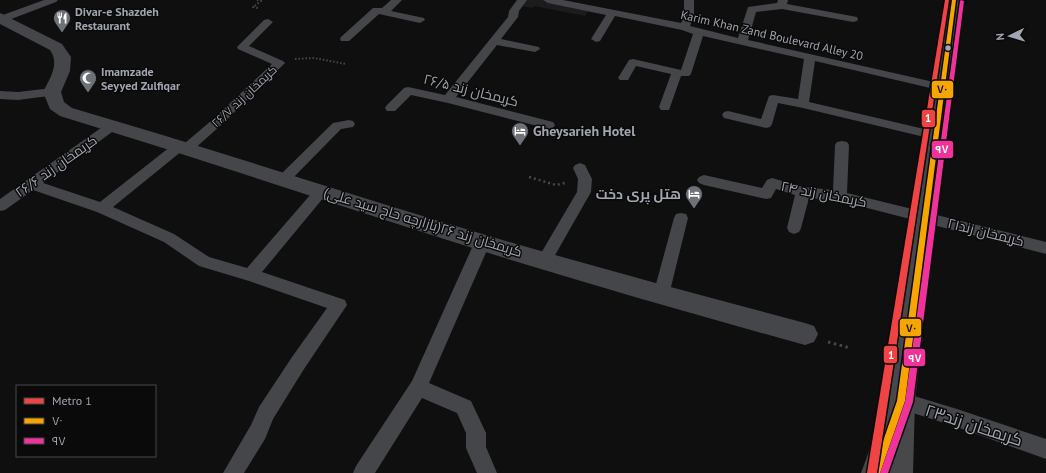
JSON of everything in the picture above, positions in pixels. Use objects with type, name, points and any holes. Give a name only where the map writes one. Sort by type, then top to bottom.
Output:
[{"type":"main road","points":[[898,473],[901,401],[954,0]]},
{"type":"main road","points":[[876,473],[901,401]]},
{"type":"street","points":[[1,19],[56,47],[63,57],[62,71],[52,92]]},
{"type":"street","name":"کریمخان زند ۲۶(بازارچه حاج سید علی)","points":[[52,92],[56,104],[66,112],[660,295],[805,334]]},
{"type":"lane","points":[[1,19],[53,0]]},
{"type":"lane","points":[[384,12],[397,0]]},
{"type":"lane","points":[[448,99],[513,17],[514,11],[522,0]]},
{"type":"lane","name":"Karim Khan Zand Boulevard Alley 20","points":[[548,0],[571,2],[684,27],[699,32],[810,58],[943,87]]},
{"type":"lane","points":[[684,27],[689,16],[689,0]]},
{"type":"lane","points":[[742,41],[752,9],[782,3],[853,19]]},
{"type":"lane","points":[[345,39],[376,10],[420,20]]},
{"type":"lane","points":[[596,39],[613,12]]},
{"type":"lane","name":"کریمخان زند ۲۶/۷","points":[[102,208],[216,123],[279,63],[242,47],[268,22]]},
{"type":"lane","points":[[624,78],[632,62],[684,74],[699,32]]},
{"type":"lane","points":[[494,41],[535,49]]},
{"type":"lane","points":[[803,104],[810,58]]},
{"type":"lane","points":[[665,107],[677,72]]},
{"type":"lane","name":"کریمخان زند ۲۶/۵","points":[[391,108],[408,91],[448,99],[549,125]]},
{"type":"lane","points":[[0,95],[18,96],[52,92]]},
{"type":"lane","points":[[728,115],[766,124],[772,99],[803,104],[937,136]]},
{"type":"lane","points":[[284,179],[337,126],[349,124]]},
{"type":"lane","name":"کریمخان زند ۲۶/۶","points":[[0,206],[112,126]]},
{"type":"lane","points":[[840,196],[842,145]]},
{"type":"lane","points":[[545,260],[584,192],[583,173]]},
{"type":"lane","name":"کریمخان زند ۲۴","points":[[704,180],[766,194],[772,183],[803,192],[840,196],[925,217]]},
{"type":"lane","points":[[32,184],[102,208],[169,238],[204,262],[250,275],[339,305],[294,369],[266,413],[258,432],[233,473]]},
{"type":"lane","points":[[250,275],[322,191]]},
{"type":"lane","points":[[794,228],[803,192]]},
{"type":"lane","name":"کریمخان زند۲۱","points":[[925,217],[1046,248]]},
{"type":"lane","points":[[660,295],[681,218]]},
{"type":"lane","points":[[363,473],[418,387],[483,241]]},
{"type":"lane","points":[[418,387],[464,407],[476,433],[476,448],[487,473]]},
{"type":"lane","name":"کریمخان زند۲۳","points":[[901,401],[957,418],[1046,449]]},
{"type":"path","points":[[279,63],[307,57],[323,58],[346,64]]},
{"type":"path","points":[[529,177],[556,185],[583,173]]},
{"type":"shaded area","points":[[524,0],[559,0],[591,6],[585,16],[534,6],[532,8],[521,6]]},
{"type":"metro line","name":"1","points":[[872,473],[947,0]]},
{"type":"transit line","name":"۷۰","points":[[876,473],[901,401],[954,0]]},
{"type":"transit line","name":"۹۷","points":[[884,473],[909,402],[962,1]]},
{"type":"place","name":"Divar-e Shazdeh Restaurant","points":[[62,33]]},
{"type":"place","name":"Imamzade Seyyed Zulfiqar","points":[[88,93]]},
{"type":"place","name":"Gheysarieh Hotel","points":[[520,146]]},
{"type":"place","name":"هتل پری دخت","points":[[694,209]]}]
